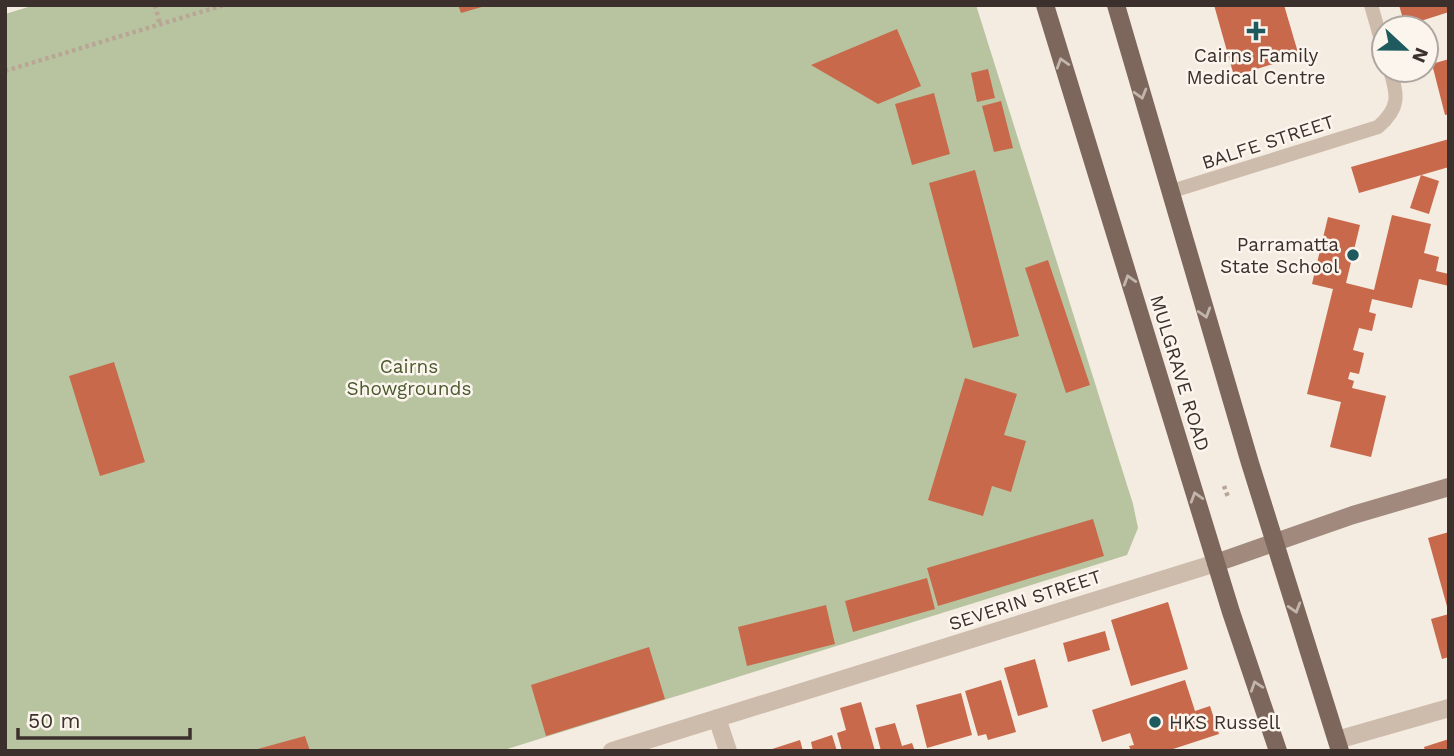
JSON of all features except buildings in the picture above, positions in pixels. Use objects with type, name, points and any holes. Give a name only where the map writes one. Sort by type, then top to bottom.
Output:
[{"type":"main road","name":"MULGRAVE ROAD","points":[[1045,5],[1216,563],[1278,751]]},
{"type":"main road","points":[[1116,5],[1169,192],[1338,745]]},
{"type":"street","name":"SEVERIN STREET","points":[[612,751],[1216,563],[1353,515],[1449,487]]},
{"type":"street","points":[[1338,745],[1449,708]]},
{"type":"street","points":[[717,718],[728,751]]},
{"type":"lane","name":"BALFE STREET","points":[[1169,192],[1378,127],[1391,113],[1397,97],[1394,84]]},
{"type":"path","points":[[155,5],[160,24]]},
{"type":"path","points":[[5,71],[224,5]]},
{"type":"path","points":[[1224,486],[1228,497]]},
{"type":"green space","name":"Cairns Showgrounds","points":[[35,5],[976,5],[1133,504],[1138,528],[1127,555],[501,751],[5,751],[5,14]]},
{"type":"place","name":"Cairns Family Medical Centre","points":[[1256,31]]},
{"type":"place","name":"Parramatta State School","points":[[1353,255]]},
{"type":"place","name":"HKS Russell","points":[[1155,722]]}]
